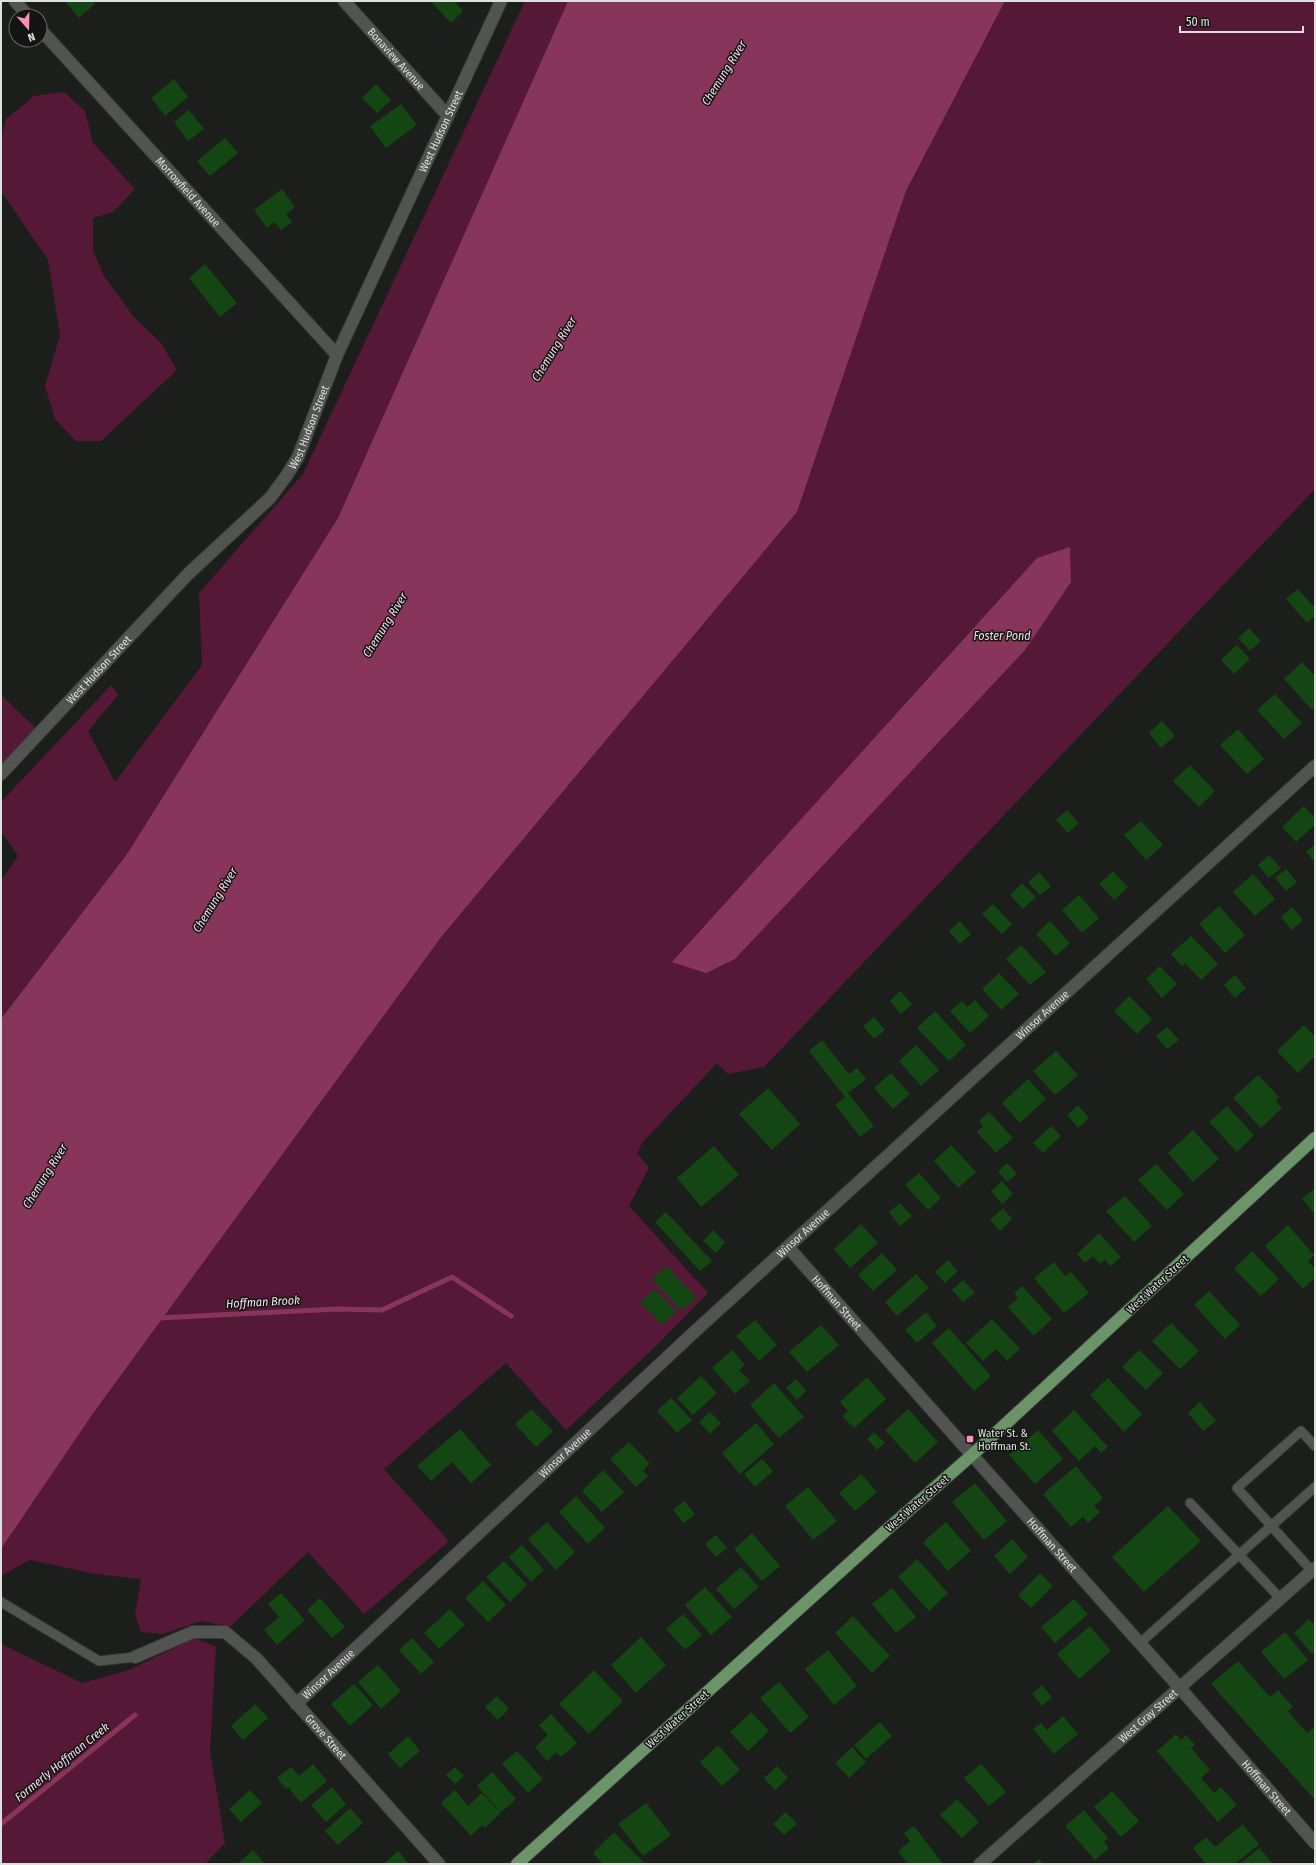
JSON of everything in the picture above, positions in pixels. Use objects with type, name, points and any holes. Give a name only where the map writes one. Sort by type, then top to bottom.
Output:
[{"type":"main road","name":"West Water Street","points":[[517,1864],[871,1543],[972,1455],[1315,1138]]},
{"type":"street","name":"Bonaview Avenue","points":[[344,1],[448,116]]},
{"type":"street","name":"West Hudson Street","points":[[1,774],[188,574],[270,498],[287,476],[298,457],[337,355],[501,1]]},
{"type":"street","name":"Morrowfield Avenue","points":[[48,38],[337,355]]},
{"type":"street","name":"Winsor Avenue","points":[[296,1704],[691,1335],[1314,770]]},
{"type":"street","name":"Hoffman Street","points":[[788,1247],[1180,1687],[1315,1843]]},
{"type":"street","name":"West Gray Street","points":[[980,1864],[1313,1569]]},
{"type":"street","name":"Grove Street","points":[[135,1657],[193,1632],[225,1632],[257,1659],[439,1864]]},
{"type":"lane","points":[[1313,1569],[1271,1526],[1237,1488],[1301,1431],[1315,1446]]},
{"type":"lane","points":[[1140,1643],[1315,1487]]},
{"type":"lane","points":[[1190,1503],[1240,1554],[1280,1598]]},
{"type":"lane","points":[[1,1602],[99,1661],[135,1657]]},
{"type":"shaded area","points":[[525,1],[568,1],[338,518],[127,854],[1,1019],[1,881],[18,856],[1,831],[1,802],[111,685],[118,695],[88,731],[115,782],[202,665],[199,593],[303,474]]},
{"type":"shaded area","points":[[1005,1],[1315,1],[1315,489],[764,1067],[728,1074],[717,1063],[642,1143],[637,1153],[649,1168],[629,1206],[708,1293],[655,1347],[566,1430],[506,1363],[384,1469],[449,1541],[364,1614],[308,1552],[230,1627],[201,1621],[163,1634],[141,1632],[135,1615],[141,1579],[95,1574],[30,1560],[1,1576],[1,1549],[94,1412],[442,936],[797,512],[906,191]]},
{"type":"shaded area","points":[[64,92],[85,111],[93,143],[135,189],[113,212],[93,218],[93,251],[104,276],[133,316],[161,343],[177,370],[101,441],[76,441],[55,419],[45,386],[60,335],[48,260],[1,191],[1,140],[6,119],[34,96]]},
{"type":"shaded area","points":[[1,695],[40,732],[1,774]]},
{"type":"shaded area","points":[[195,1638],[216,1647],[210,1751],[225,1843],[205,1864],[1,1864],[1,1644],[82,1683],[129,1670]]},
{"type":"water","name":"Chemung River","points":[[568,1],[1005,1],[906,191],[797,512],[442,936],[94,1412],[1,1549],[1,1019],[127,854],[338,518]]},
{"type":"water","name":"Foster Pond","points":[[1070,547],[1071,582],[1025,650],[735,959],[706,973],[672,962],[1037,558]]},
{"type":"building","points":[[65,1],[93,1],[95,4],[79,18]]},
{"type":"building","points":[[430,1],[454,1],[463,11],[451,23]]},
{"type":"building","points":[[174,79],[188,97],[165,116],[151,98]]},
{"type":"building","points":[[376,84],[391,100],[377,113],[362,98]]},
{"type":"building","points":[[401,104],[417,125],[386,148],[370,126]]},
{"type":"building","points":[[189,110],[204,129],[188,141],[174,122]]},
{"type":"building","points":[[225,138],[238,153],[210,176],[197,161]]},
{"type":"building","points":[[282,189],[295,207],[286,214],[292,222],[281,230],[274,222],[267,228],[254,210]]},
{"type":"building","points":[[205,264],[237,303],[220,317],[189,278]]},
{"type":"building","points":[[1298,589],[1315,608],[1315,616],[1307,623],[1286,599]]},
{"type":"building","points":[[1249,628],[1261,641],[1250,651],[1238,638]]},
{"type":"building","points":[[1237,645],[1250,659],[1234,674],[1221,660]]},
{"type":"building","points":[[1302,662],[1315,676],[1315,707],[1312,710],[1284,679]]},
{"type":"building","points":[[1275,694],[1302,723],[1284,739],[1257,710]]},
{"type":"building","points":[[1162,721],[1175,736],[1161,748],[1149,733]]},
{"type":"building","points":[[1238,729],[1264,759],[1247,774],[1220,745]]},
{"type":"building","points":[[1190,765],[1215,791],[1199,807],[1173,781]]},
{"type":"building","points":[[1304,806],[1315,818],[1315,825],[1296,842],[1282,827]]},
{"type":"building","points":[[1067,810],[1079,823],[1068,833],[1056,820]]},
{"type":"building","points":[[1141,821],[1163,845],[1146,860],[1124,835]]},
{"type":"building","points":[[1315,844],[1315,862],[1306,852]]},
{"type":"building","points":[[1269,855],[1281,868],[1269,878],[1258,865]]},
{"type":"building","points":[[1286,869],[1297,882],[1286,891],[1275,878]]},
{"type":"building","points":[[1113,871],[1128,887],[1114,900],[1099,884]]},
{"type":"building","points":[[1039,872],[1051,886],[1040,895],[1028,882]]},
{"type":"building","points":[[1253,874],[1275,899],[1255,916],[1233,892]]},
{"type":"building","points":[[1022,883],[1036,897],[1023,909],[1010,895]]},
{"type":"building","points":[[1079,895],[1099,918],[1082,933],[1062,910]]},
{"type":"building","points":[[993,904],[1012,924],[1002,934],[982,914]]},
{"type":"building","points":[[1219,906],[1245,935],[1225,953],[1199,924]]},
{"type":"building","points":[[1292,907],[1303,920],[1292,930],[1281,917]]},
{"type":"building","points":[[960,921],[971,934],[960,944],[949,931]]},
{"type":"building","points":[[1050,921],[1070,943],[1056,956],[1036,934]]},
{"type":"building","points":[[1191,936],[1218,964],[1201,980],[1185,963],[1182,966],[1171,954]]},
{"type":"building","points":[[1021,945],[1046,972],[1030,985],[1006,959]]},
{"type":"building","points":[[1160,966],[1177,984],[1162,998],[1146,979]]},
{"type":"building","points":[[999,973],[1019,994],[1001,1010],[982,989]]},
{"type":"building","points":[[1235,975],[1246,988],[1235,998],[1224,985]]},
{"type":"building","points":[[900,991],[912,1004],[901,1014],[890,1001]]},
{"type":"building","points":[[1129,996],[1152,1019],[1137,1034],[1114,1011]]},
{"type":"building","points":[[975,1000],[989,1016],[970,1033],[950,1011],[962,1001],[967,1007]]},
{"type":"building","points":[[935,1011],[966,1045],[949,1061],[917,1028]]},
{"type":"building","points":[[874,1017],[885,1030],[874,1039],[863,1026]]},
{"type":"building","points":[[1304,1025],[1315,1037],[1315,1056],[1298,1073],[1277,1051]]},
{"type":"building","points":[[1167,1027],[1179,1040],[1167,1049],[1156,1036]]},
{"type":"building","points":[[822,1040],[849,1074],[857,1068],[866,1079],[848,1093],[874,1126],[860,1137],[835,1105],[845,1097],[809,1051]]},
{"type":"building","points":[[916,1045],[939,1070],[921,1086],[899,1061]]},
{"type":"building","points":[[1056,1051],[1078,1075],[1055,1095],[1033,1071]]},
{"type":"building","points":[[891,1073],[910,1094],[893,1109],[874,1088]]},
{"type":"building","points":[[1258,1075],[1279,1097],[1276,1101],[1282,1108],[1261,1128],[1233,1098]]},
{"type":"building","points":[[1028,1079],[1046,1099],[1020,1123],[1002,1103]]},
{"type":"building","points":[[768,1088],[800,1124],[772,1150],[739,1114]]},
{"type":"building","points":[[1078,1105],[1089,1118],[1078,1128],[1067,1115]]},
{"type":"building","points":[[1227,1106],[1254,1135],[1237,1152],[1209,1122]]},
{"type":"building","points":[[989,1112],[1013,1138],[996,1153],[977,1132],[983,1126],[979,1121]]},
{"type":"building","points":[[1051,1126],[1061,1136],[1043,1153],[1033,1143]]},
{"type":"building","points":[[1193,1130],[1219,1159],[1193,1182],[1168,1153]]},
{"type":"building","points":[[951,1145],[976,1172],[958,1188],[934,1161]]},
{"type":"building","points":[[714,1146],[739,1175],[701,1207],[677,1178]]},
{"type":"building","points":[[1007,1163],[1017,1174],[1007,1182],[998,1171]]},
{"type":"building","points":[[1156,1164],[1184,1194],[1167,1210],[1138,1180]]},
{"type":"building","points":[[919,1173],[941,1198],[928,1210],[905,1185]]},
{"type":"building","points":[[1002,1181],[1013,1194],[1002,1204],[991,1191]]},
{"type":"building","points":[[1315,1188],[1315,1214],[1302,1199]]},
{"type":"building","points":[[1125,1196],[1152,1226],[1134,1242],[1106,1211]]},
{"type":"building","points":[[900,1203],[912,1216],[900,1226],[889,1212]]},
{"type":"building","points":[[1003,1208],[1012,1219],[1000,1231],[990,1220]]},
{"type":"building","points":[[666,1212],[712,1261],[700,1271],[655,1222]]},
{"type":"building","points":[[861,1224],[878,1243],[850,1268],[834,1249]]},
{"type":"building","points":[[1288,1225],[1314,1255],[1308,1261],[1315,1269],[1315,1278],[1303,1289],[1265,1246]]},
{"type":"building","points":[[713,1230],[725,1242],[716,1253],[703,1241]]},
{"type":"building","points":[[1099,1233],[1121,1257],[1111,1266],[1105,1260],[1100,1264],[1093,1256],[1085,1263],[1077,1254]]},
{"type":"building","points":[[1252,1251],[1279,1279],[1261,1296],[1234,1269]]},
{"type":"building","points":[[882,1253],[897,1270],[873,1291],[858,1275]]},
{"type":"building","points":[[948,1260],[958,1271],[945,1283],[935,1272]]},
{"type":"building","points":[[1054,1262],[1065,1276],[1071,1272],[1089,1293],[1064,1313],[1034,1278]]},
{"type":"building","points":[[667,1266],[696,1298],[681,1311],[652,1279]]},
{"type":"building","points":[[916,1274],[929,1288],[897,1316],[885,1302]]},
{"type":"building","points":[[963,1280],[975,1293],[963,1302],[952,1290]]},
{"type":"building","points":[[1022,1286],[1052,1319],[1034,1336],[1008,1307],[1018,1298],[1014,1293]]},
{"type":"building","points":[[655,1289],[676,1312],[662,1325],[640,1302]]},
{"type":"building","points":[[1209,1291],[1240,1325],[1225,1339],[1194,1305]]},
{"type":"building","points":[[926,1312],[937,1326],[917,1343],[905,1330]]},
{"type":"building","points":[[992,1319],[1020,1349],[1007,1361],[996,1349],[983,1361],[966,1343]]},
{"type":"building","points":[[755,1320],[777,1345],[759,1361],[736,1336]]},
{"type":"building","points":[[1171,1323],[1199,1351],[1180,1369],[1152,1341]]},
{"type":"building","points":[[821,1325],[839,1345],[807,1372],[789,1352]]},
{"type":"building","points":[[949,1328],[991,1376],[974,1391],[932,1343]]},
{"type":"building","points":[[732,1350],[745,1365],[739,1370],[750,1381],[735,1394],[712,1368]]},
{"type":"building","points":[[1139,1350],[1163,1373],[1146,1390],[1122,1367]]},
{"type":"building","points":[[701,1376],[717,1393],[693,1415],[677,1398]]},
{"type":"building","points":[[867,1377],[886,1399],[854,1428],[842,1416],[848,1411],[840,1402]]},
{"type":"building","points":[[1108,1378],[1142,1414],[1124,1432],[1090,1395]]},
{"type":"building","points":[[796,1379],[806,1391],[797,1400],[786,1388]]},
{"type":"building","points":[[774,1383],[804,1417],[779,1438],[750,1405]]},
{"type":"building","points":[[671,1398],[692,1420],[677,1433],[657,1411]]},
{"type":"building","points":[[1200,1402],[1216,1421],[1203,1431],[1188,1413]]},
{"type":"building","points":[[531,1409],[553,1431],[536,1447],[515,1424]]},
{"type":"building","points":[[908,1409],[938,1442],[915,1463],[885,1430]]},
{"type":"building","points":[[1074,1410],[1108,1447],[1101,1453],[1095,1446],[1079,1461],[1052,1431]]},
{"type":"building","points":[[710,1412],[721,1423],[710,1434],[699,1422]]},
{"type":"building","points":[[756,1423],[774,1444],[740,1474],[722,1453]]},
{"type":"building","points":[[460,1429],[491,1465],[471,1483],[452,1462],[431,1481],[417,1466]]},
{"type":"building","points":[[1038,1430],[1063,1459],[1035,1484],[1009,1455]]},
{"type":"building","points":[[874,1432],[885,1443],[877,1450],[867,1439]]},
{"type":"building","points":[[629,1442],[650,1464],[643,1470],[648,1476],[636,1487],[610,1459]]},
{"type":"building","points":[[762,1459],[773,1471],[755,1487],[744,1474]]},
{"type":"building","points":[[1076,1466],[1103,1498],[1094,1506],[1100,1512],[1088,1523],[1083,1517],[1071,1527],[1043,1494]]},
{"type":"building","points":[[603,1470],[624,1492],[602,1512],[582,1491]]},
{"type":"building","points":[[861,1474],[877,1492],[855,1511],[839,1493]]},
{"type":"building","points":[[975,1483],[1007,1521],[984,1540],[952,1502]]},
{"type":"building","points":[[808,1487],[837,1521],[813,1540],[785,1506]]},
{"type":"building","points":[[576,1496],[605,1528],[588,1544],[559,1512]]},
{"type":"building","points":[[684,1501],[695,1514],[684,1523],[673,1510]]},
{"type":"building","points":[[1168,1506],[1201,1541],[1144,1592],[1112,1557]]},
{"type":"building","points":[[547,1522],[575,1552],[556,1570],[528,1539]]},
{"type":"building","points":[[946,1522],[971,1551],[948,1571],[923,1542]]},
{"type":"building","points":[[752,1533],[780,1566],[762,1581],[734,1549]]},
{"type":"building","points":[[716,1535],[727,1548],[716,1557],[705,1544]]},
{"type":"building","points":[[1012,1539],[1028,1557],[1010,1574],[994,1556]]},
{"type":"building","points":[[522,1545],[544,1570],[531,1582],[509,1557]]},
{"type":"building","points":[[917,1559],[948,1593],[929,1611],[898,1577]]},
{"type":"building","points":[[504,1561],[527,1585],[510,1602],[486,1577]]},
{"type":"building","points":[[741,1567],[759,1587],[734,1609],[716,1589]]},
{"type":"building","points":[[1040,1573],[1053,1586],[1031,1608],[1018,1595]]},
{"type":"building","points":[[483,1581],[506,1605],[488,1622],[465,1598]]},
{"type":"building","points":[[705,1587],[732,1617],[711,1635],[685,1605]]},
{"type":"building","points":[[892,1588],[916,1617],[896,1633],[872,1604]]},
{"type":"building","points":[[281,1593],[305,1620],[277,1645],[264,1630],[279,1617],[268,1604]]},
{"type":"building","points":[[320,1598],[345,1627],[332,1638],[307,1610]]},
{"type":"building","points":[[1074,1599],[1088,1614],[1055,1643],[1041,1627]]},
{"type":"building","points":[[450,1609],[465,1625],[439,1649],[424,1633]]},
{"type":"building","points":[[683,1614],[702,1635],[685,1650],[666,1629]]},
{"type":"building","points":[[853,1616],[890,1656],[872,1673],[835,1633]]},
{"type":"building","points":[[1309,1619],[1315,1625],[1315,1651],[1312,1654],[1294,1633]]},
{"type":"building","points":[[1090,1626],[1111,1651],[1079,1679],[1057,1654]]},
{"type":"building","points":[[1285,1632],[1308,1660],[1284,1679],[1261,1652]]},
{"type":"building","points":[[641,1637],[666,1665],[636,1693],[611,1665]]},
{"type":"building","points":[[412,1638],[434,1662],[421,1674],[399,1650]]},
{"type":"building","points":[[828,1650],[857,1686],[834,1705],[805,1669]]},
{"type":"building","points":[[1238,1661],[1270,1697],[1278,1690],[1293,1707],[1288,1711],[1307,1733],[1313,1728],[1315,1730],[1315,1800],[1211,1684]]},
{"type":"building","points":[[378,1665],[401,1691],[381,1709],[358,1682]]},
{"type":"building","points":[[594,1670],[623,1701],[589,1734],[559,1704]]},
{"type":"building","points":[[779,1682],[809,1717],[790,1733],[760,1698]]},
{"type":"building","points":[[354,1684],[373,1705],[350,1726],[331,1704]]},
{"type":"building","points":[[1042,1685],[1052,1697],[1042,1706],[1032,1694]]},
{"type":"building","points":[[497,1696],[509,1709],[498,1720],[485,1707]]},
{"type":"building","points":[[255,1704],[268,1718],[243,1740],[231,1726]]},
{"type":"building","points":[[751,1712],[769,1731],[748,1751],[730,1732]]},
{"type":"building","points":[[551,1714],[577,1743],[561,1757],[556,1752],[547,1761],[535,1747],[548,1735],[539,1725]]},
{"type":"building","points":[[1063,1716],[1078,1734],[1054,1754],[1033,1729],[1041,1723],[1047,1730]]},
{"type":"building","points":[[880,1722],[892,1736],[866,1759],[854,1745]]},
{"type":"building","points":[[1176,1734],[1181,1740],[1186,1735],[1195,1745],[1191,1748],[1210,1770],[1201,1778],[1214,1793],[1221,1787],[1237,1805],[1218,1822],[1157,1751]]},
{"type":"building","points":[[408,1736],[420,1751],[400,1768],[388,1754]]},
{"type":"building","points":[[718,1745],[740,1770],[722,1786],[700,1762]]},
{"type":"building","points":[[852,1747],[866,1762],[849,1778],[835,1763]]},
{"type":"building","points":[[517,1751],[543,1779],[528,1793],[502,1764]]},
{"type":"building","points":[[313,1764],[327,1781],[301,1803],[288,1787],[286,1789],[277,1778],[291,1767],[299,1776]]},
{"type":"building","points":[[981,1764],[1006,1792],[989,1806],[964,1778]]},
{"type":"building","points":[[777,1766],[788,1778],[775,1790],[764,1778]]},
{"type":"building","points":[[455,1767],[464,1776],[455,1784],[446,1775]]},
{"type":"building","points":[[492,1772],[516,1799],[501,1812],[477,1786]]},
{"type":"building","points":[[332,1787],[346,1804],[326,1822],[311,1805]]},
{"type":"building","points":[[250,1790],[262,1803],[241,1822],[229,1809]]},
{"type":"building","points":[[455,1790],[468,1806],[482,1793],[501,1813],[485,1828],[482,1825],[471,1836],[441,1803]]},
{"type":"building","points":[[1112,1791],[1139,1821],[1121,1837],[1094,1807]]},
{"type":"building","points":[[957,1799],[979,1822],[962,1838],[940,1815]]},
{"type":"building","points":[[646,1803],[671,1835],[643,1856],[618,1824]]},
{"type":"building","points":[[350,1808],[363,1823],[338,1845],[325,1831]]},
{"type":"building","points":[[1084,1810],[1108,1838],[1104,1842],[1109,1848],[1095,1860],[1065,1826]]},
{"type":"building","points":[[786,1812],[797,1824],[784,1835],[773,1824]]},
{"type":"building","points":[[1243,1824],[1259,1844],[1235,1864],[1206,1864],[1193,1848],[1206,1837],[1215,1847]]},
{"type":"building","points":[[914,1826],[943,1864],[908,1864],[898,1851],[910,1841],[904,1833]]},
{"type":"building","points":[[614,1832],[645,1864],[603,1864],[593,1853]]},
{"type":"building","points":[[1259,1848],[1273,1864],[1241,1863]]},
{"type":"building","points":[[253,1850],[265,1864],[237,1864]]},
{"type":"building","points":[[398,1851],[409,1864],[383,1864]]},
{"type":"building","points":[[1039,1859],[1044,1864],[1033,1864]]},
{"type":"waterway","name":"Hoffman Brook","points":[[159,1318],[337,1309],[382,1310],[452,1277],[511,1316]]},
{"type":"waterway","name":"Formerly Hoffman Creek","points":[[1,1824],[135,1715]]},
{"type":"place","name":"Water St. & Hoffman St.","points":[[970,1439]]}]
